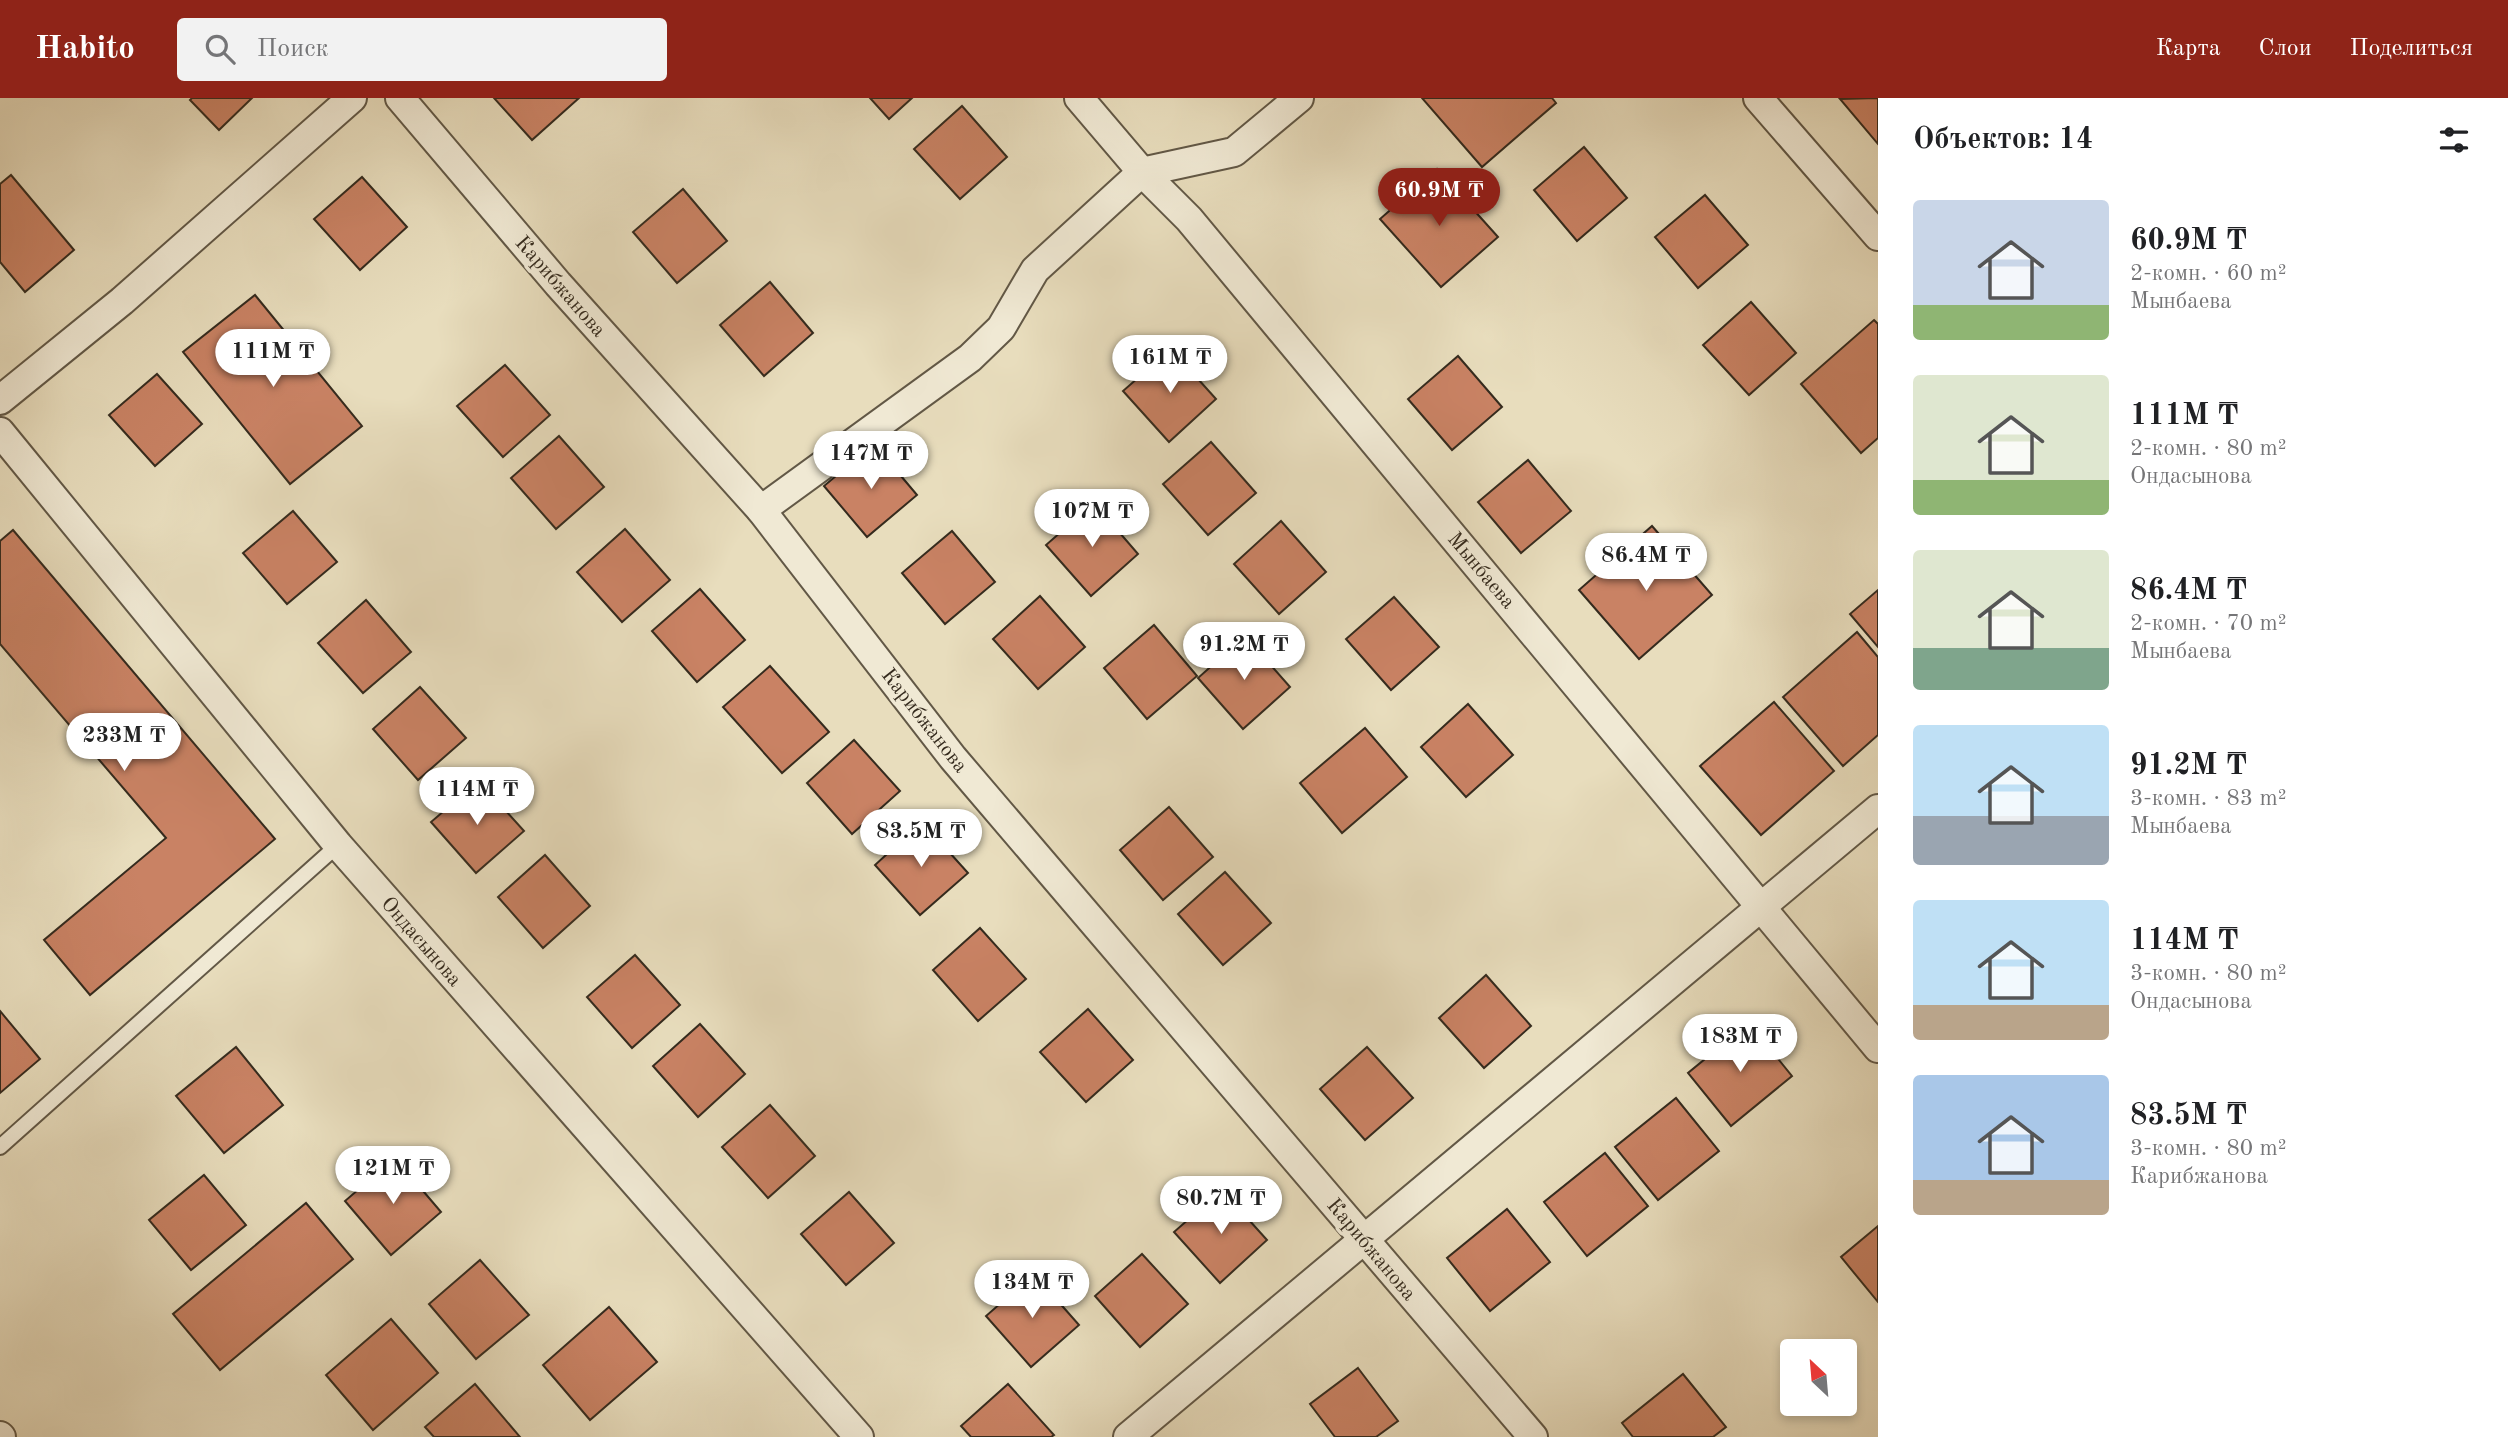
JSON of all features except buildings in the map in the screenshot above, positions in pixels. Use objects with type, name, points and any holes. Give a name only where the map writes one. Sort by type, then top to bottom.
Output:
[{"type":"street","points":[[0,400],[122,301],[352,98]]},
{"type":"street","name":"Карибжанова","points":[[400,98],[558,285],[761,510],[953,758],[1533,1437]]},
{"type":"street","name":"Мынбаева","points":[[1079,98],[1142,172],[1189,219],[1878,1048]]},
{"type":"street","points":[[761,510],[970,358],[1001,328],[1035,270],[1142,172],[1234,152],[1299,98]]},
{"type":"street","points":[[1758,98],[1878,236]]},
{"type":"street","name":"Ондасынова","points":[[0,432],[338,845],[859,1437]]},
{"type":"street","points":[[1128,1437],[1878,808]]},
{"type":"lane","points":[[0,1147],[338,845]]}]
